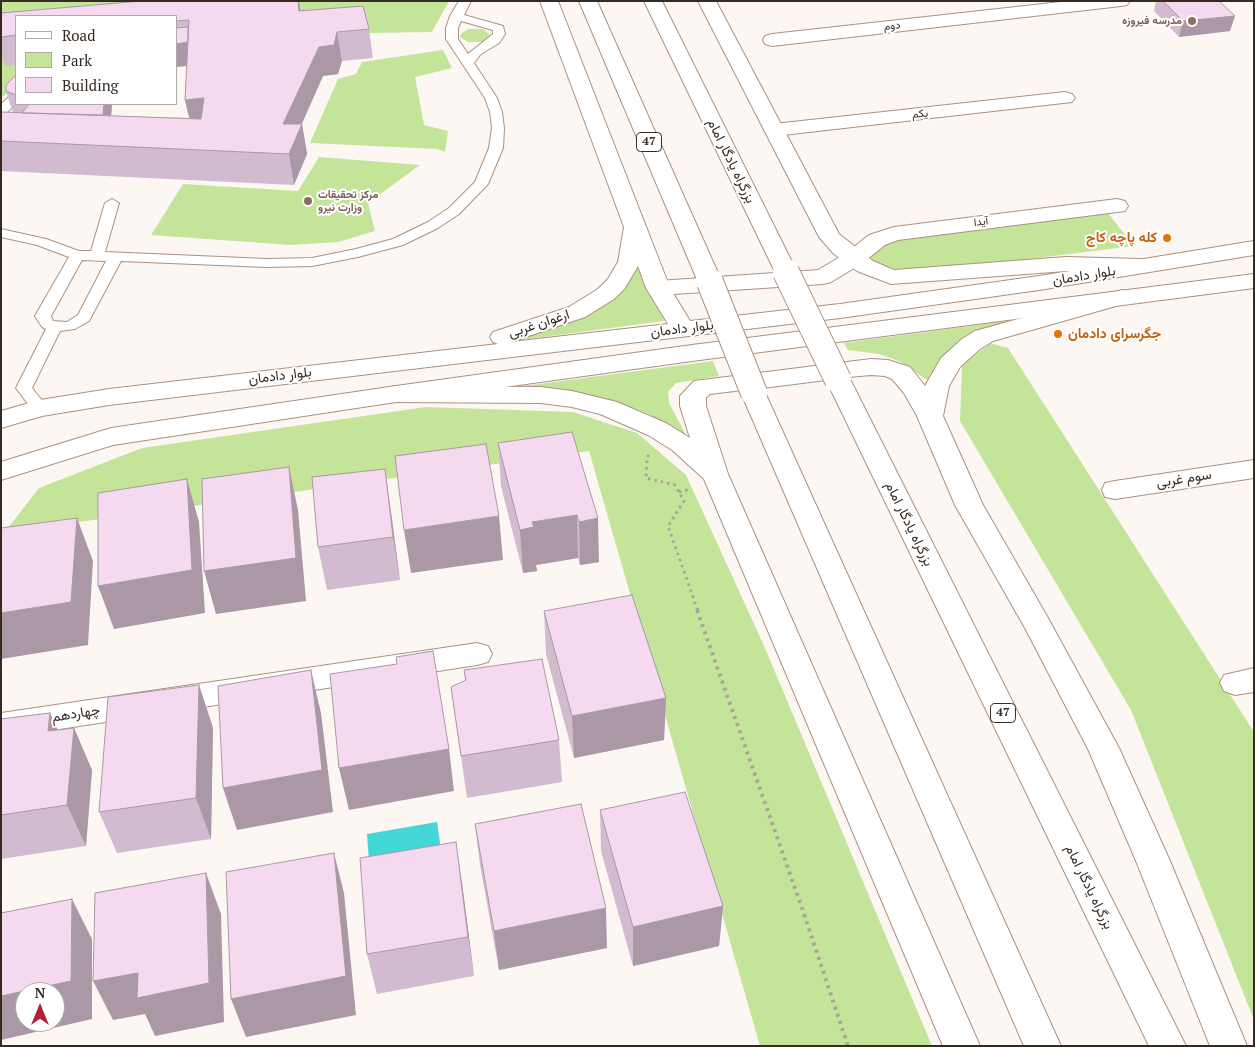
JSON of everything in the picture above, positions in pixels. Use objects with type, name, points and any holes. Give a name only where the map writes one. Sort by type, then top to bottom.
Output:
[{"type":"main road","points":[[549,1],[658,288],[683,330]]},
{"type":"main road","name":"47","points":[[588,1],[710,282],[754,392],[1043,1046]]},
{"type":"main road","name":"بزرگراه یادگار امام","points":[[652,1],[1168,1046]]},
{"type":"main road","points":[[707,1],[830,237],[853,259],[877,273],[891,277],[1066,264],[1140,266]]},
{"type":"main road","name":"دوم","points":[[772,40],[1006,7],[1121,1]]},
{"type":"main road","name":"یکم","points":[[774,130],[1065,98]]},
{"type":"main road","name":"آیدا","points":[[658,288],[824,277],[853,259],[877,240],[894,234],[1117,206]]},
{"type":"main road","name":"ارغوان غربی","points":[[396,362],[519,332],[577,312],[593,303],[617,283],[624,273],[635,227]]},
{"type":"main road","name":"بلوار دادمان","points":[[1,420],[40,408],[109,398],[396,362],[840,311],[1039,283],[1254,248]]},
{"type":"main road","name":"بلوار دادمان","points":[[1,471],[112,437],[396,394],[1254,281]]},
{"type":"main road","points":[[930,416],[937,386],[950,363],[971,344],[984,336],[1122,297]]},
{"type":"main road","points":[[962,1046],[715,474],[693,406],[693,396],[703,387],[871,367],[888,368],[901,373],[914,389],[930,416],[969,505],[1038,626],[1103,748],[1153,861],[1229,1046]]},
{"type":"main road","points":[[396,394],[541,396],[572,399],[627,415],[668,436],[715,474]]},
{"type":"main road","points":[[109,398],[112,437]]},
{"type":"main road","name":"سوم غربی","points":[[1115,490],[1254,469]]},
{"type":"main road","name":"چهاردهم","points":[[1,726],[477,654]]},
{"type":"lane","points":[[1,233],[40,242],[77,255],[223,262],[312,262],[358,253],[398,242],[433,225],[454,211],[481,184],[496,148],[498,128],[496,112],[491,98],[452,39],[452,28],[456,16],[465,1]]},
{"type":"lane","points":[[456,16],[499,28],[499,34],[495,40],[477,51],[468,62]]},
{"type":"lane","points":[[1,111],[14,98]]},
{"type":"lane","points":[[97,256],[112,203]]},
{"type":"lane","points":[[77,255],[43,316],[47,324],[55,327],[70,326],[84,318],[115,258]]},
{"type":"lane","points":[[40,408],[24,388],[55,327]]},
{"type":"path","points":[[668,436],[647,457],[646,478],[675,485],[684,501],[668,526],[802,908],[848,1046]]},
{"type":"green space","points":[[1,1],[449,1],[432,32],[306,34],[178,15],[15,15],[15,87],[1,98]]},
{"type":"green space","points":[[469,29],[483,29],[490,35],[483,42],[468,42],[460,37],[462,33]]},
{"type":"green space","points":[[443,50],[452,68],[415,77],[424,125],[448,131],[445,152],[437,149],[310,143],[338,79],[356,74],[362,62]]},
{"type":"green space","points":[[319,157],[420,165],[368,203],[375,231],[338,242],[291,245],[151,235],[183,184],[298,191]]},
{"type":"green space","points":[[1108,213],[1134,246],[981,265],[889,269],[872,261],[871,255],[875,249],[895,240]]},
{"type":"green space","points":[[635,258],[644,284],[661,311],[664,321],[505,342],[547,331],[573,321]]},
{"type":"green space","points":[[1008,321],[974,331],[959,340],[939,361],[927,380],[901,362],[879,354],[848,350],[844,343]]},
{"type":"green space","points":[[990,343],[1008,348],[1254,732],[1254,1020],[1131,710],[960,421],[962,366]]},
{"type":"green space","points":[[713,361],[719,376],[676,383],[668,392],[669,403],[687,437],[647,413],[604,398],[550,389],[516,387]]},
{"type":"green space","points":[[426,407],[573,412],[637,433],[686,475],[765,648],[932,1046],[760,1046],[589,451],[21,530],[1,537],[39,488],[142,448]]},
{"type":"water","points":[[437,822],[441,850],[369,862],[367,834]]},
{"type":"building","points":[[141,1],[298,1],[299,11],[363,6],[369,29],[337,32],[334,45],[319,47],[283,124],[302,124],[289,154],[1,141],[1,112],[201,119],[204,98],[185,100],[189,20],[178,21],[178,15],[15,15],[15,35],[1,37],[1,13]]},
{"type":"building","points":[[1163,1],[1219,1],[1235,16],[1183,21]]},
{"type":"building","points":[[188,27],[188,42],[178,44],[178,28]]},
{"type":"building","points":[[15,76],[15,95],[6,91],[6,85]]},
{"type":"building","points":[[28,105],[104,105],[103,115],[22,113]]},
{"type":"building","points":[[572,432],[598,518],[579,522],[577,515],[532,522],[534,527],[520,530],[498,443]]},
{"type":"building","points":[[486,444],[499,516],[404,530],[395,456]]},
{"type":"building","points":[[289,467],[296,558],[204,571],[202,479]]},
{"type":"building","points":[[385,469],[393,537],[318,547],[312,477]]},
{"type":"building","points":[[187,479],[192,570],[98,586],[98,493]]},
{"type":"building","points":[[77,518],[71,602],[1,613],[1,528]]},
{"type":"building","points":[[632,595],[666,698],[572,716],[544,611]]},
{"type":"building","points":[[433,651],[449,749],[339,768],[330,674],[397,664],[396,657]]},
{"type":"building","points":[[542,659],[559,740],[461,756],[451,687],[466,680],[464,670]]},
{"type":"building","points":[[311,670],[322,770],[223,788],[218,686]]},
{"type":"building","points":[[199,685],[196,798],[99,812],[108,697]]},
{"type":"building","points":[[50,713],[48,731],[74,728],[67,805],[1,815],[1,719]]},
{"type":"building","points":[[685,792],[723,906],[633,927],[600,810]]},
{"type":"building","points":[[581,804],[606,908],[494,931],[475,824]]},
{"type":"building","points":[[456,842],[468,937],[367,954],[360,858]]},
{"type":"building","points":[[334,853],[346,976],[231,999],[226,872]]},
{"type":"building","points":[[206,873],[209,983],[137,998],[138,973],[93,981],[95,893]]},
{"type":"building","points":[[72,899],[71,981],[15,982],[15,993],[1,996],[1,913]]},
{"type":"place","name":"مدرسه فیروزه","points":[[1192,21]]},
{"type":"place","name":"مرکز تحقیقات وزارت نیرو","points":[[308,201]]},
{"type":"place","name":"کله پاچه کاج","points":[[1167,238]]},
{"type":"place","name":"جگرسرای دادمان","points":[[1058,334]]}]
